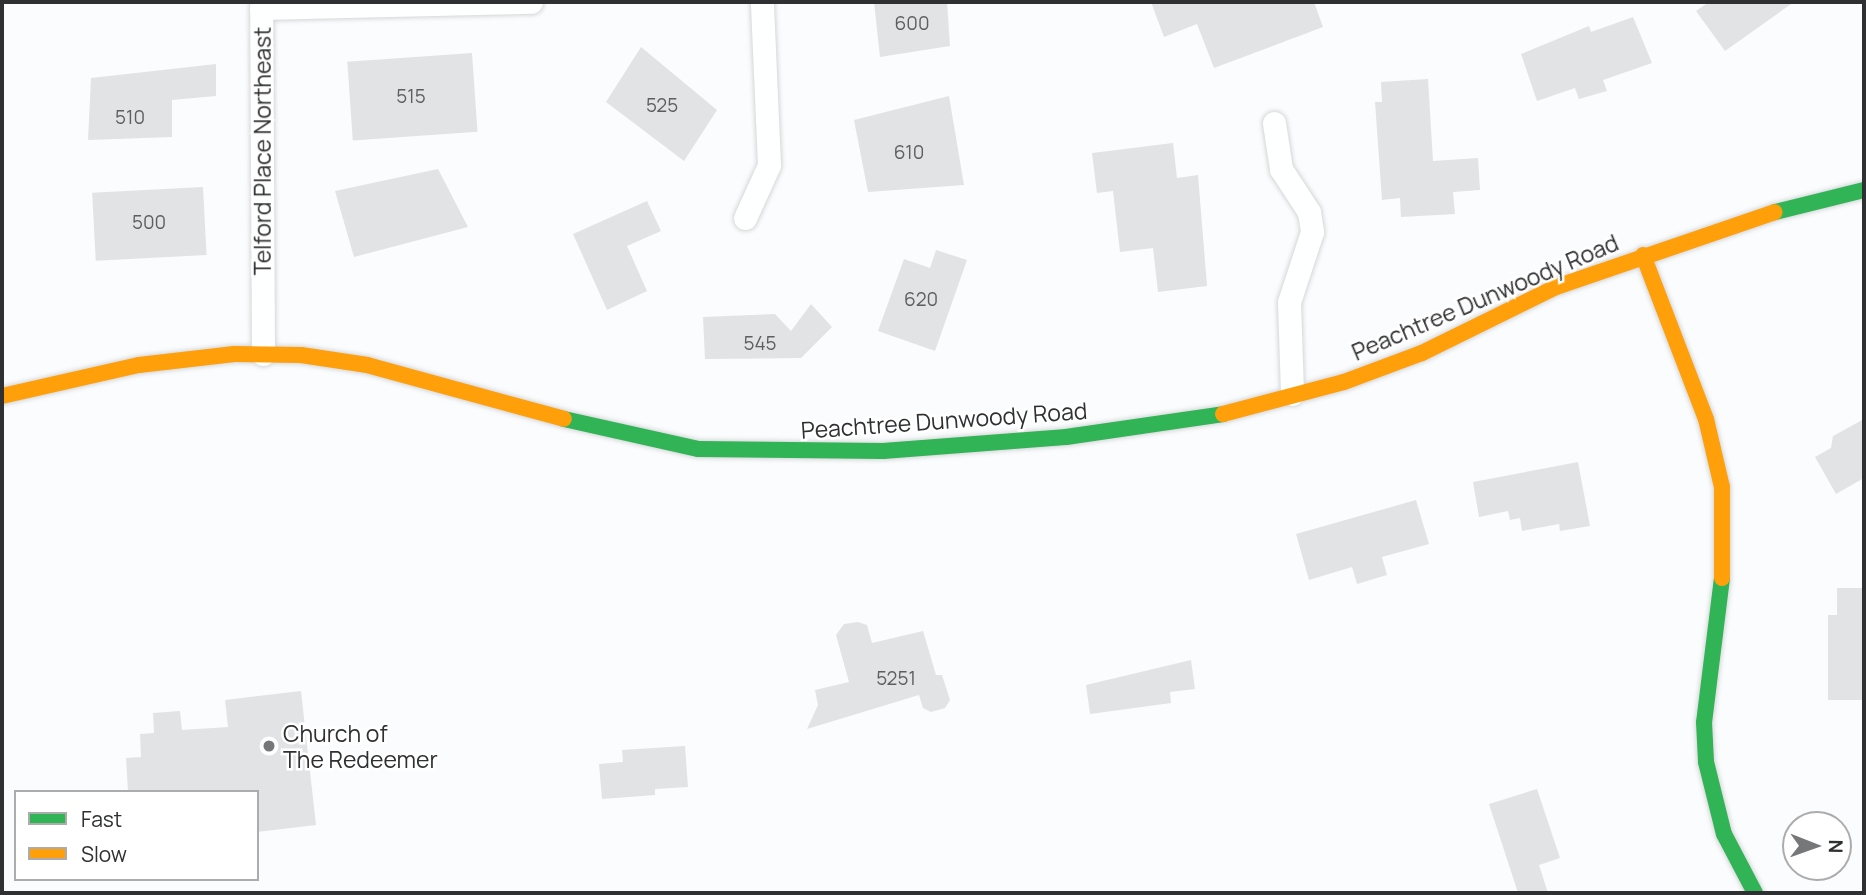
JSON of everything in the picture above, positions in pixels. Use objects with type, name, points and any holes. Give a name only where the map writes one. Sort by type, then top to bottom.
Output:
[{"type":"main road","name":"Peachtree Dunwoody Road","points":[[2,396],[139,365],[263,354],[367,365],[638,439],[744,451],[883,451],[1066,437],[1211,417],[1344,382],[1422,353],[1556,287],[1643,255],[1788,208],[1864,190]]},
{"type":"main road","points":[[1643,255],[1706,419],[1722,487],[1724,558],[1704,722],[1706,762],[1724,834],[1755,893]]},
{"type":"street","name":"Telford Place Northeast","points":[[263,354],[261,8],[531,2]]},
{"type":"street","points":[[744,218],[769,166],[762,2]]},
{"type":"street","points":[[1274,123],[1281,169],[1309,212],[1312,232],[1289,302],[1292,394]]},
{"type":"building","points":[[874,2],[947,2],[950,46],[880,57]]},
{"type":"building","points":[[1151,2],[1314,2],[1323,27],[1214,68],[1197,24],[1164,37]]},
{"type":"building","points":[[1709,2],[1794,2],[1725,51],[1696,11]]},
{"type":"building","points":[[1633,17],[1652,63],[1603,80],[1607,91],[1579,99],[1575,88],[1537,101],[1521,54],[1589,26],[1591,32]]},
{"type":"building","points":[[641,47],[717,110],[684,161],[606,102]]},
{"type":"building","points":[[472,53],[478,132],[353,141],[347,62]]},
{"type":"building","points":[[216,64],[216,96],[172,100],[172,137],[88,140],[91,78]]},
{"type":"building","points":[[1428,79],[1433,161],[1478,158],[1480,190],[1453,192],[1455,214],[1401,217],[1400,198],[1382,200],[1375,102],[1382,102],[1381,82]]},
{"type":"building","points":[[949,96],[964,185],[868,192],[854,120]]},
{"type":"building","points":[[1173,143],[1177,178],[1198,175],[1207,286],[1158,292],[1153,248],[1120,252],[1113,191],[1097,193],[1092,153]]},
{"type":"building","points":[[438,169],[468,227],[354,257],[335,191]]},
{"type":"building","points":[[203,187],[207,255],[96,261],[92,193]]},
{"type":"building","points":[[647,201],[661,231],[627,246],[647,291],[607,310],[573,234]]},
{"type":"building","points":[[936,250],[967,260],[935,351],[878,331],[904,259],[930,268]]},
{"type":"building","points":[[811,304],[832,327],[801,358],[705,359],[703,317],[775,314],[791,331]]},
{"type":"building","points":[[1864,419],[1864,478],[1836,494],[1815,457],[1831,448],[1833,436]]},
{"type":"building","points":[[1578,462],[1590,526],[1560,531],[1559,524],[1522,531],[1520,518],[1510,520],[1508,511],[1479,517],[1473,482]]},
{"type":"building","points":[[1416,500],[1429,544],[1382,557],[1387,575],[1357,584],[1352,567],[1309,580],[1296,534]]},
{"type":"building","points":[[1837,588],[1864,588],[1864,700],[1828,700],[1828,615],[1837,615]]},
{"type":"building","points":[[858,622],[867,625],[872,643],[923,631],[936,675],[942,675],[950,700],[945,708],[931,712],[923,708],[919,695],[807,729],[818,705],[815,690],[849,682],[836,635],[844,624]]},
{"type":"building","points":[[1191,660],[1195,689],[1170,692],[1171,703],[1090,714],[1086,685]]},
{"type":"building","points":[[301,691],[316,825],[259,832],[259,790],[128,790],[126,758],[141,757],[140,734],[154,733],[153,713],[180,711],[182,730],[228,727],[225,700]]},
{"type":"building","points":[[685,746],[688,787],[655,789],[655,795],[602,799],[599,764],[623,762],[622,750]]},
{"type":"building","points":[[1537,789],[1560,858],[1539,865],[1548,893],[1518,893],[1489,804]]},
{"type":"traffic: fast","points":[[1775,212],[1864,190]]},
{"type":"traffic: fast","points":[[564,419],[698,449],[883,451],[1066,437],[1223,414]]},
{"type":"traffic: fast","points":[[1722,578],[1704,722],[1706,762],[1724,834],[1755,893]]},
{"type":"traffic: slow","points":[[1223,414],[1344,382],[1422,353],[1556,287],[1775,212]]},
{"type":"traffic: slow","points":[[1643,255],[1706,419],[1722,487],[1722,578]]},
{"type":"traffic: slow","points":[[2,396],[139,365],[234,354],[301,355],[367,365],[564,419]]},
{"type":"place","name":"Church of The Redeemer","points":[[269,746]]}]
